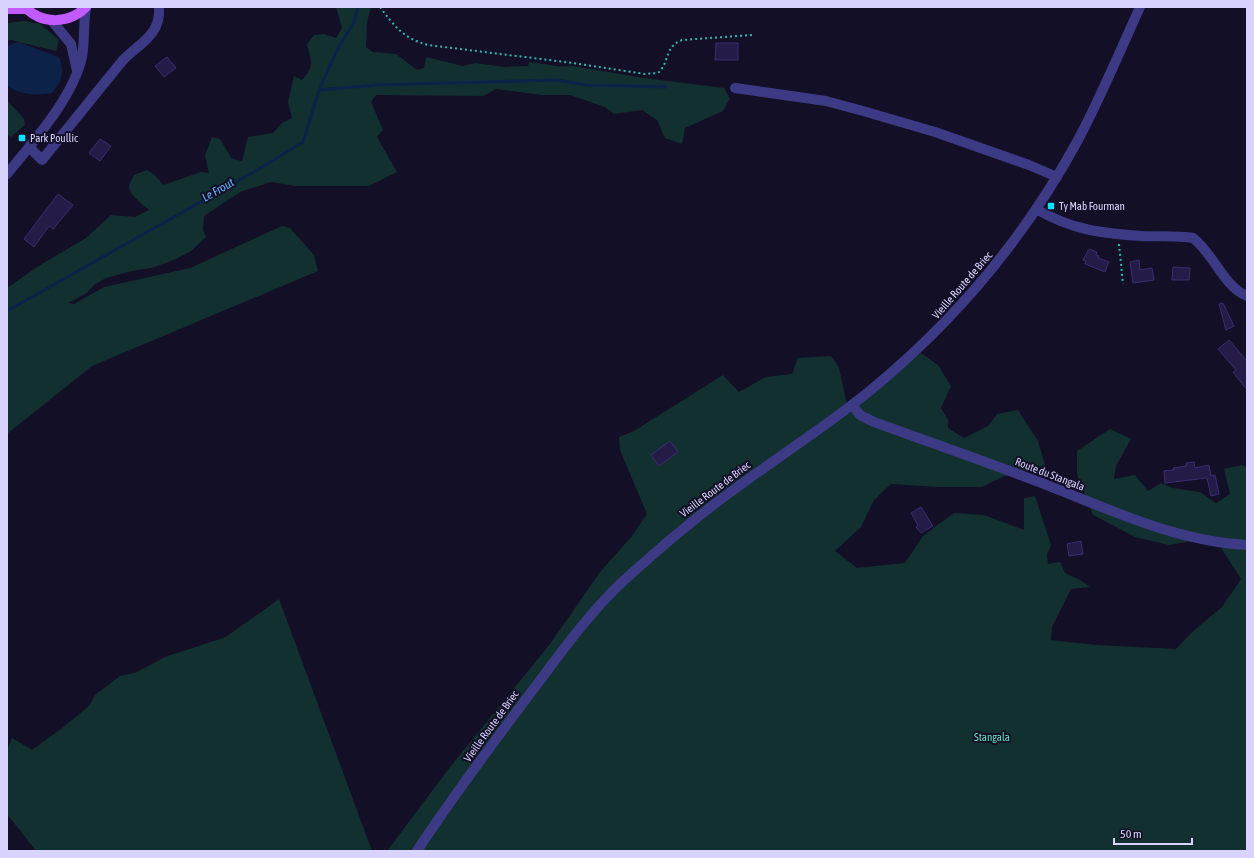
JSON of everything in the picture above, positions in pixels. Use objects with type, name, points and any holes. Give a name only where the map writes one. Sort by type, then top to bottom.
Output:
[{"type":"main road","points":[[7,9],[25,8],[38,17],[52,21],[64,20],[76,16],[86,8]]},
{"type":"street","points":[[29,147],[42,160],[123,60],[149,39],[159,19],[159,7]]},
{"type":"street","name":"Vieille Route de Briec","points":[[417,851],[494,742],[564,648],[617,587],[692,521],[852,405],[926,342],[955,314],[1006,252],[1057,177],[1087,122],[1140,7]]},
{"type":"street","points":[[7,174],[29,147],[60,103],[77,73],[84,45],[86,8]]},
{"type":"street","points":[[52,21],[71,44],[77,73]]},
{"type":"street","points":[[735,88],[826,101],[863,111],[936,132],[1057,177]]},
{"type":"street","points":[[1036,208],[1058,221],[1077,228],[1118,233],[1193,238],[1205,249],[1236,290],[1247,296]]},
{"type":"street","name":"Route du Stangala","points":[[852,405],[860,415],[874,422],[1039,482],[1134,521],[1179,535],[1220,543],[1247,545]]},
{"type":"path","points":[[380,7],[400,32],[415,42],[645,74],[658,73],[673,46],[682,40],[752,35]]},
{"type":"path","points":[[1118,233],[1123,284]]},
{"type":"green space","points":[[336,7],[371,7],[367,22],[366,47],[373,52],[396,54],[417,70],[424,68],[426,57],[463,66],[475,63],[504,67],[528,66],[529,62],[556,66],[572,66],[644,78],[724,88],[730,98],[723,111],[685,128],[682,144],[665,138],[657,120],[642,110],[614,114],[605,107],[570,95],[542,95],[496,89],[483,96],[376,95],[371,102],[383,130],[377,137],[397,172],[369,186],[295,186],[271,182],[240,192],[204,216],[203,230],[206,237],[191,251],[176,259],[152,268],[136,270],[106,278],[94,285],[87,293],[68,303],[74,304],[104,287],[190,268],[282,226],[290,228],[314,255],[318,271],[92,366],[7,434],[7,288],[37,267],[86,238],[111,215],[135,217],[149,210],[129,190],[134,175],[147,170],[155,175],[163,185],[201,172],[209,173],[205,155],[212,137],[220,139],[232,159],[242,161],[248,137],[273,133],[282,123],[292,118],[288,102],[294,76],[302,80],[309,71],[311,63],[307,44],[314,35],[324,34],[336,38],[342,28]]},
{"type":"green space","points":[[25,21],[40,24],[59,40],[56,51],[11,40],[7,41],[7,23]]},
{"type":"green space","points":[[7,100],[24,119],[25,125],[11,137],[7,134]]},
{"type":"green space","name":"Stangala","points":[[921,353],[938,365],[951,386],[941,408],[948,420],[948,428],[964,438],[988,426],[997,414],[1018,410],[1038,441],[1045,465],[1002,477],[982,487],[938,487],[891,484],[874,500],[861,527],[835,551],[857,568],[905,563],[923,536],[954,513],[984,515],[1024,530],[1024,498],[1035,496],[1051,545],[1047,554],[1048,564],[1060,562],[1065,573],[1080,580],[1090,587],[1071,589],[1052,627],[1051,640],[1097,645],[1176,649],[1192,632],[1222,607],[1241,579],[1214,537],[1169,545],[1135,537],[1093,515],[1077,474],[1077,451],[1110,429],[1131,439],[1116,466],[1114,479],[1135,475],[1148,491],[1161,483],[1173,488],[1200,492],[1216,503],[1230,494],[1224,469],[1241,465],[1247,467],[1247,851],[387,851],[450,767],[550,644],[600,572],[632,536],[647,514],[620,450],[619,437],[634,431],[723,375],[739,392],[766,377],[792,374],[798,358],[831,356],[839,368],[849,414]]},
{"type":"green space","points":[[279,599],[372,851],[36,851],[7,814],[7,750],[12,738],[32,750],[89,706],[95,695],[120,676],[137,672],[165,657],[226,637]]},
{"type":"water","points":[[18,42],[59,57],[62,68],[62,76],[52,93],[22,93],[7,85],[7,46]]},
{"type":"building","points":[[716,43],[738,43],[738,60],[715,60]]},
{"type":"building","points":[[167,57],[176,68],[164,77],[155,66]]},
{"type":"building","points":[[100,139],[111,146],[100,161],[89,153]]},
{"type":"building","points":[[58,194],[73,205],[53,229],[49,226],[34,247],[24,239]]},
{"type":"building","points":[[1089,249],[1097,252],[1096,255],[1099,256],[1098,258],[1109,262],[1105,272],[1085,264],[1086,261],[1083,260]]},
{"type":"building","points":[[1139,260],[1140,270],[1152,268],[1154,280],[1133,283],[1130,262]]},
{"type":"building","points":[[1173,267],[1190,268],[1189,280],[1172,280]]},
{"type":"building","points":[[1223,303],[1234,326],[1226,330],[1219,304]]},
{"type":"building","points":[[1229,340],[1247,361],[1247,390],[1233,372],[1236,370],[1218,349]]},
{"type":"building","points":[[670,441],[678,452],[659,466],[651,455]]},
{"type":"building","points":[[1194,462],[1195,468],[1209,465],[1211,476],[1215,475],[1219,494],[1211,496],[1207,478],[1165,483],[1164,471],[1174,470],[1173,468],[1186,466],[1186,463]]},
{"type":"building","points":[[921,507],[933,526],[921,533],[916,527],[918,525],[911,513]]},
{"type":"building","points":[[1081,541],[1083,554],[1069,556],[1067,544]]},
{"type":"waterway","name":"Le Frout","points":[[7,311],[259,169],[303,142],[319,90],[337,50],[354,22],[358,7]]},
{"type":"waterway","points":[[319,90],[376,85],[557,80],[587,85],[666,87]]},
{"type":"place","name":"Park Poullic","points":[[22,138]]},
{"type":"place","name":"Ty Mab Fourman","points":[[1051,206]]}]
